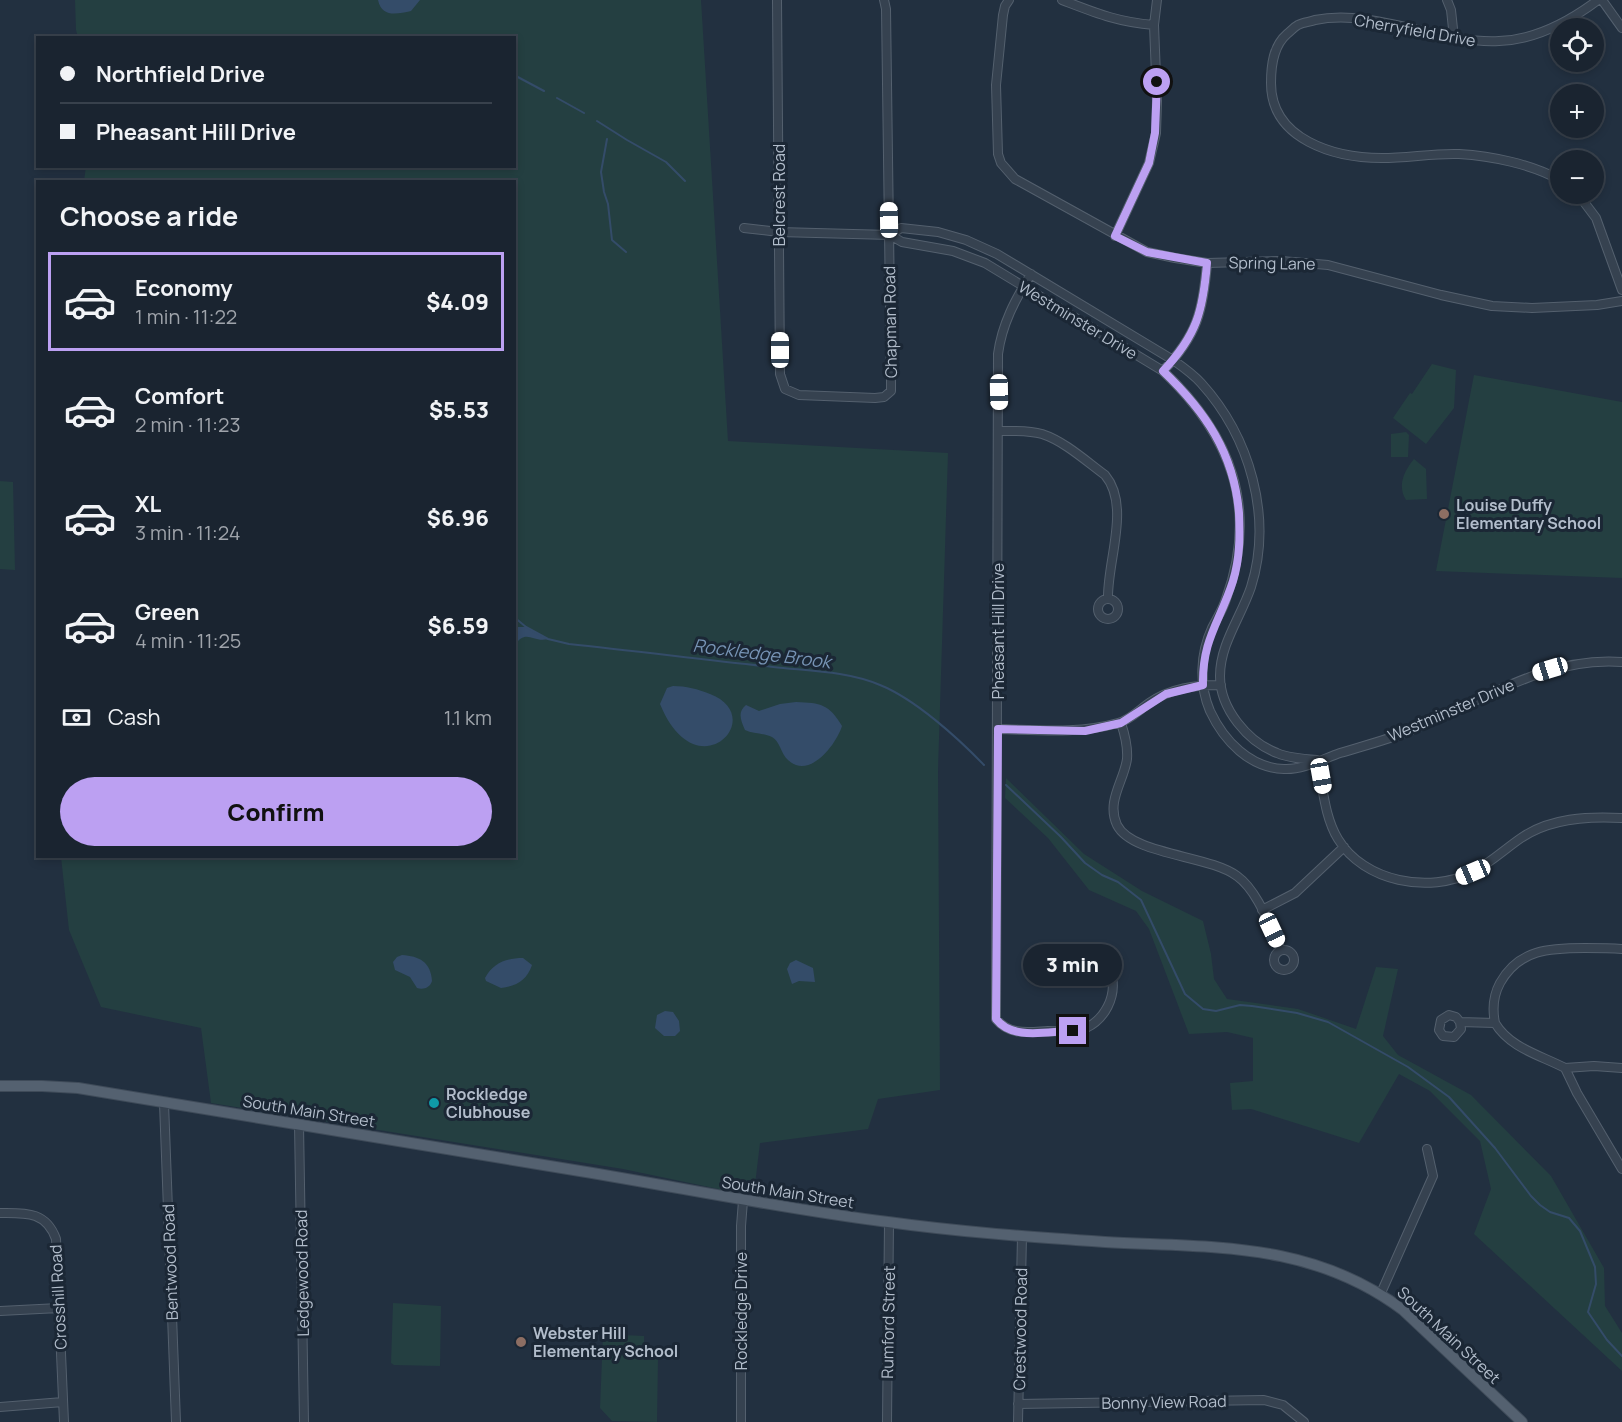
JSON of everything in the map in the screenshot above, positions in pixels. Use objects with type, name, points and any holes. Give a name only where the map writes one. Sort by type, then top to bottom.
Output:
[{"type":"main road","name":"South Main Street","points":[[0,1086],[60,1086],[164,1102],[586,1172],[743,1201],[889,1223],[1022,1236],[1186,1244],[1247,1250],[1319,1265],[1382,1293],[1522,1422]]},
{"type":"street","name":"Belcrest Road","points":[[777,0],[780,374],[784,389]]},
{"type":"street","name":"Chapman Road","points":[[784,389],[799,395],[875,398],[884,397],[891,391],[884,0]]},
{"type":"street","name":"Spring Lane","points":[[1009,0],[1003,15],[996,85],[998,154],[1001,163],[1015,179],[1147,252],[1207,263],[1281,261],[1328,265],[1492,306],[1532,308],[1597,305],[1622,301]]},
{"type":"street","points":[[1062,0],[1102,16],[1126,22],[1154,25]]},
{"type":"street","points":[[1115,236],[1149,163],[1155,133],[1157,101],[1154,25],[1157,0]]},
{"type":"street","points":[[1447,0],[1451,10],[1454,38]]},
{"type":"street","points":[[1600,0],[1622,28]]},
{"type":"street","name":"Cherryfield Drive","points":[[1550,176],[1530,168],[1460,154],[1381,158],[1342,153],[1302,139],[1288,129],[1278,114],[1271,96],[1274,52],[1284,36],[1299,24],[1326,18],[1377,21],[1454,38],[1501,41],[1528,36],[1551,28],[1569,20],[1600,0]]},
{"type":"street","points":[[1587,204],[1596,218],[1622,290]]},
{"type":"street","name":"Westminster Drive","points":[[744,228],[779,232],[890,235],[902,242],[952,251],[985,263],[1163,371],[1180,387],[1211,426],[1223,447],[1233,472],[1238,497],[1240,531],[1237,562],[1225,602],[1205,650],[1203,685],[1207,704],[1221,731],[1249,759],[1268,767],[1288,770],[1299,768],[1317,760],[1409,731],[1538,673],[1587,662],[1622,662]]},
{"type":"street","name":"Westminster Drive","points":[[890,235],[901,228],[938,232],[966,240],[997,254],[1173,360],[1200,381],[1214,398],[1246,456],[1257,502],[1259,532],[1255,567],[1244,607],[1225,648],[1221,667],[1221,685],[1237,722],[1257,742],[1285,756],[1317,760]]},
{"type":"street","points":[[1163,371],[1191,337],[1200,315],[1205,292],[1207,263]]},
{"type":"street","name":"Pheasant Hill Drive","points":[[1031,274],[1007,316],[1001,333],[998,354],[996,1019],[1001,1025],[1020,1033],[1073,1031],[1086,1028],[1100,1018],[1108,1007],[1114,987],[1112,977]]},
{"type":"street","points":[[999,430],[1044,435],[1057,441],[1111,481],[1117,498],[1117,513],[1108,599]]},
{"type":"street","points":[[998,729],[1085,731],[1121,723],[1166,694],[1203,685],[1221,685]]},
{"type":"street","points":[[1121,723],[1127,745],[1126,759],[1115,794],[1113,810],[1122,832],[1140,843],[1219,866],[1231,872],[1246,885],[1262,910],[1281,950]]},
{"type":"street","points":[[1317,760],[1330,822],[1344,847],[1366,866],[1386,876],[1406,881],[1430,883],[1461,877],[1473,872],[1524,836],[1561,821],[1601,817],[1622,818]]},
{"type":"street","points":[[1262,910],[1295,893],[1344,847]]},
{"type":"street","points":[[1622,949],[1546,949],[1526,956],[1508,969],[1496,990],[1492,1009],[1495,1023],[1513,1044],[1565,1068],[1594,1066],[1622,1068]]},
{"type":"street","points":[[1460,1022],[1495,1023]]},
{"type":"street","points":[[1565,1068],[1577,1093],[1622,1169]]},
{"type":"street","name":"Bentwood Road","points":[[164,1102],[176,1422]]},
{"type":"street","name":"Ledgewood Road","points":[[299,1125],[304,1422]]},
{"type":"street","points":[[1382,1293],[1433,1176],[1427,1149]]},
{"type":"street","name":"Rockledge Drive","points":[[741,1422],[743,1201]]},
{"type":"street","name":"Crosshill Road","points":[[0,1213],[39,1217],[50,1227],[57,1246],[64,1422]]},
{"type":"street","name":"Rumford Street","points":[[887,1422],[889,1223]]},
{"type":"street","name":"Crestwood Road","points":[[1018,1422],[1022,1236]]},
{"type":"street","points":[[0,1311],[59,1308]]},
{"type":"street","name":"Bonny View Road","points":[[1018,1404],[1264,1400],[1283,1405],[1304,1422]]},
{"type":"street","points":[[0,1407],[63,1402]]},
{"type":"green space","points":[[75,0],[701,0],[728,441],[948,453],[938,770],[940,1090],[878,1099],[868,1129],[760,1143],[754,1193],[728,1191],[623,1169],[211,1103],[201,1028],[101,1007],[69,930],[61,858],[516,858],[516,180],[84,180],[86,168],[516,168],[516,36],[78,36]]},
{"type":"green space","points":[[1432,364],[1456,370],[1454,408],[1426,444],[1393,418]]},
{"type":"green space","points":[[1474,375],[1622,402],[1622,578],[1436,571]]},
{"type":"green space","points":[[1406,432],[1409,435],[1408,457],[1391,457],[1391,434]]},
{"type":"green space","points":[[1414,459],[1426,469],[1427,499],[1406,500],[1403,495],[1403,479]]},
{"type":"green space","points":[[0,481],[13,482],[15,570],[0,569]]},
{"type":"green space","points":[[1006,778],[1084,854],[1142,891],[1203,921],[1214,979],[1227,999],[1298,1009],[1356,1029],[1376,967],[1398,969],[1383,1036],[1398,1055],[1471,1095],[1551,1176],[1604,1268],[1605,1306],[1622,1333],[1622,1371],[1474,1234],[1491,1189],[1480,1141],[1430,1091],[1399,1074],[1359,1143],[1251,1109],[1232,1110],[1230,1083],[1253,1081],[1253,1038],[1227,1032],[1189,1034],[1149,929],[1136,911],[1089,890],[1048,838],[1005,798]]},
{"type":"green space","points":[[393,1303],[441,1306],[440,1366],[394,1365],[391,1363]]},
{"type":"green space","points":[[603,1334],[644,1336],[644,1359],[658,1359],[657,1422],[612,1421],[600,1408]]},
{"type":"water","points":[[378,0],[420,0],[411,11],[395,14],[383,10]]},
{"type":"water","points":[[516,627],[526,627],[548,639],[523,637],[516,644]]},
{"type":"water","points":[[687,687],[710,694],[727,705],[733,718],[730,731],[721,741],[707,746],[691,743],[675,730],[660,704],[667,688]]},
{"type":"water","points":[[796,702],[824,706],[833,713],[842,726],[834,742],[821,758],[804,766],[796,765],[788,760],[777,741],[772,737],[745,730],[741,717],[741,711],[746,705],[759,711],[780,704]]},
{"type":"water","points":[[402,955],[419,959],[427,965],[432,981],[428,987],[417,988],[410,977],[395,970],[393,962]]},
{"type":"water","points":[[523,958],[532,965],[521,981],[501,988],[486,981],[488,973],[496,965],[506,960]]},
{"type":"water","points":[[796,960],[813,968],[815,982],[799,981],[792,984],[787,969],[790,963]]},
{"type":"water","points":[[665,1011],[673,1012],[679,1021],[680,1031],[675,1036],[664,1036],[655,1028],[657,1015]]},
{"type":"waterway","points":[[516,76],[544,91]]},
{"type":"waterway","points":[[557,98],[584,113]]},
{"type":"waterway","points":[[597,121],[666,162],[685,181]]},
{"type":"waterway","points":[[607,139],[601,172],[608,204],[612,240],[626,252]]},
{"type":"waterway","name":"Rockledge Brook","points":[[516,619],[548,639],[569,644],[827,672],[867,680],[893,691],[921,709],[962,743],[984,765]]},
{"type":"waterway","name":"Rockledge Brook","points":[[1006,785],[1085,863],[1102,875],[1118,882],[1141,900],[1185,994],[1203,1009],[1216,1011],[1240,1005],[1252,1006],[1297,1013],[1328,1022],[1408,1067],[1449,1097],[1495,1148],[1531,1196],[1550,1212],[1569,1218],[1580,1231],[1595,1267],[1596,1284],[1588,1312],[1607,1340],[1622,1356]]},
{"type":"place","name":"Louise Duffy Elementary School","points":[[1444,514]]},
{"type":"place","name":"Rockledge Clubhouse","points":[[434,1103]]},
{"type":"place","name":"Webster Hill Elementary School","points":[[521,1342]]},
{"type":"route","points":[[1073,1031],[1020,1033],[1001,1025],[996,1019],[998,729],[1085,731],[1121,723],[1150,702],[1166,694],[1203,685],[1205,650],[1233,579],[1239,549],[1238,497],[1233,472],[1223,447],[1200,412],[1180,387],[1163,371],[1191,337],[1200,315],[1205,292],[1207,263],[1147,252],[1115,236],[1149,163],[1155,133],[1157,82]]}]
